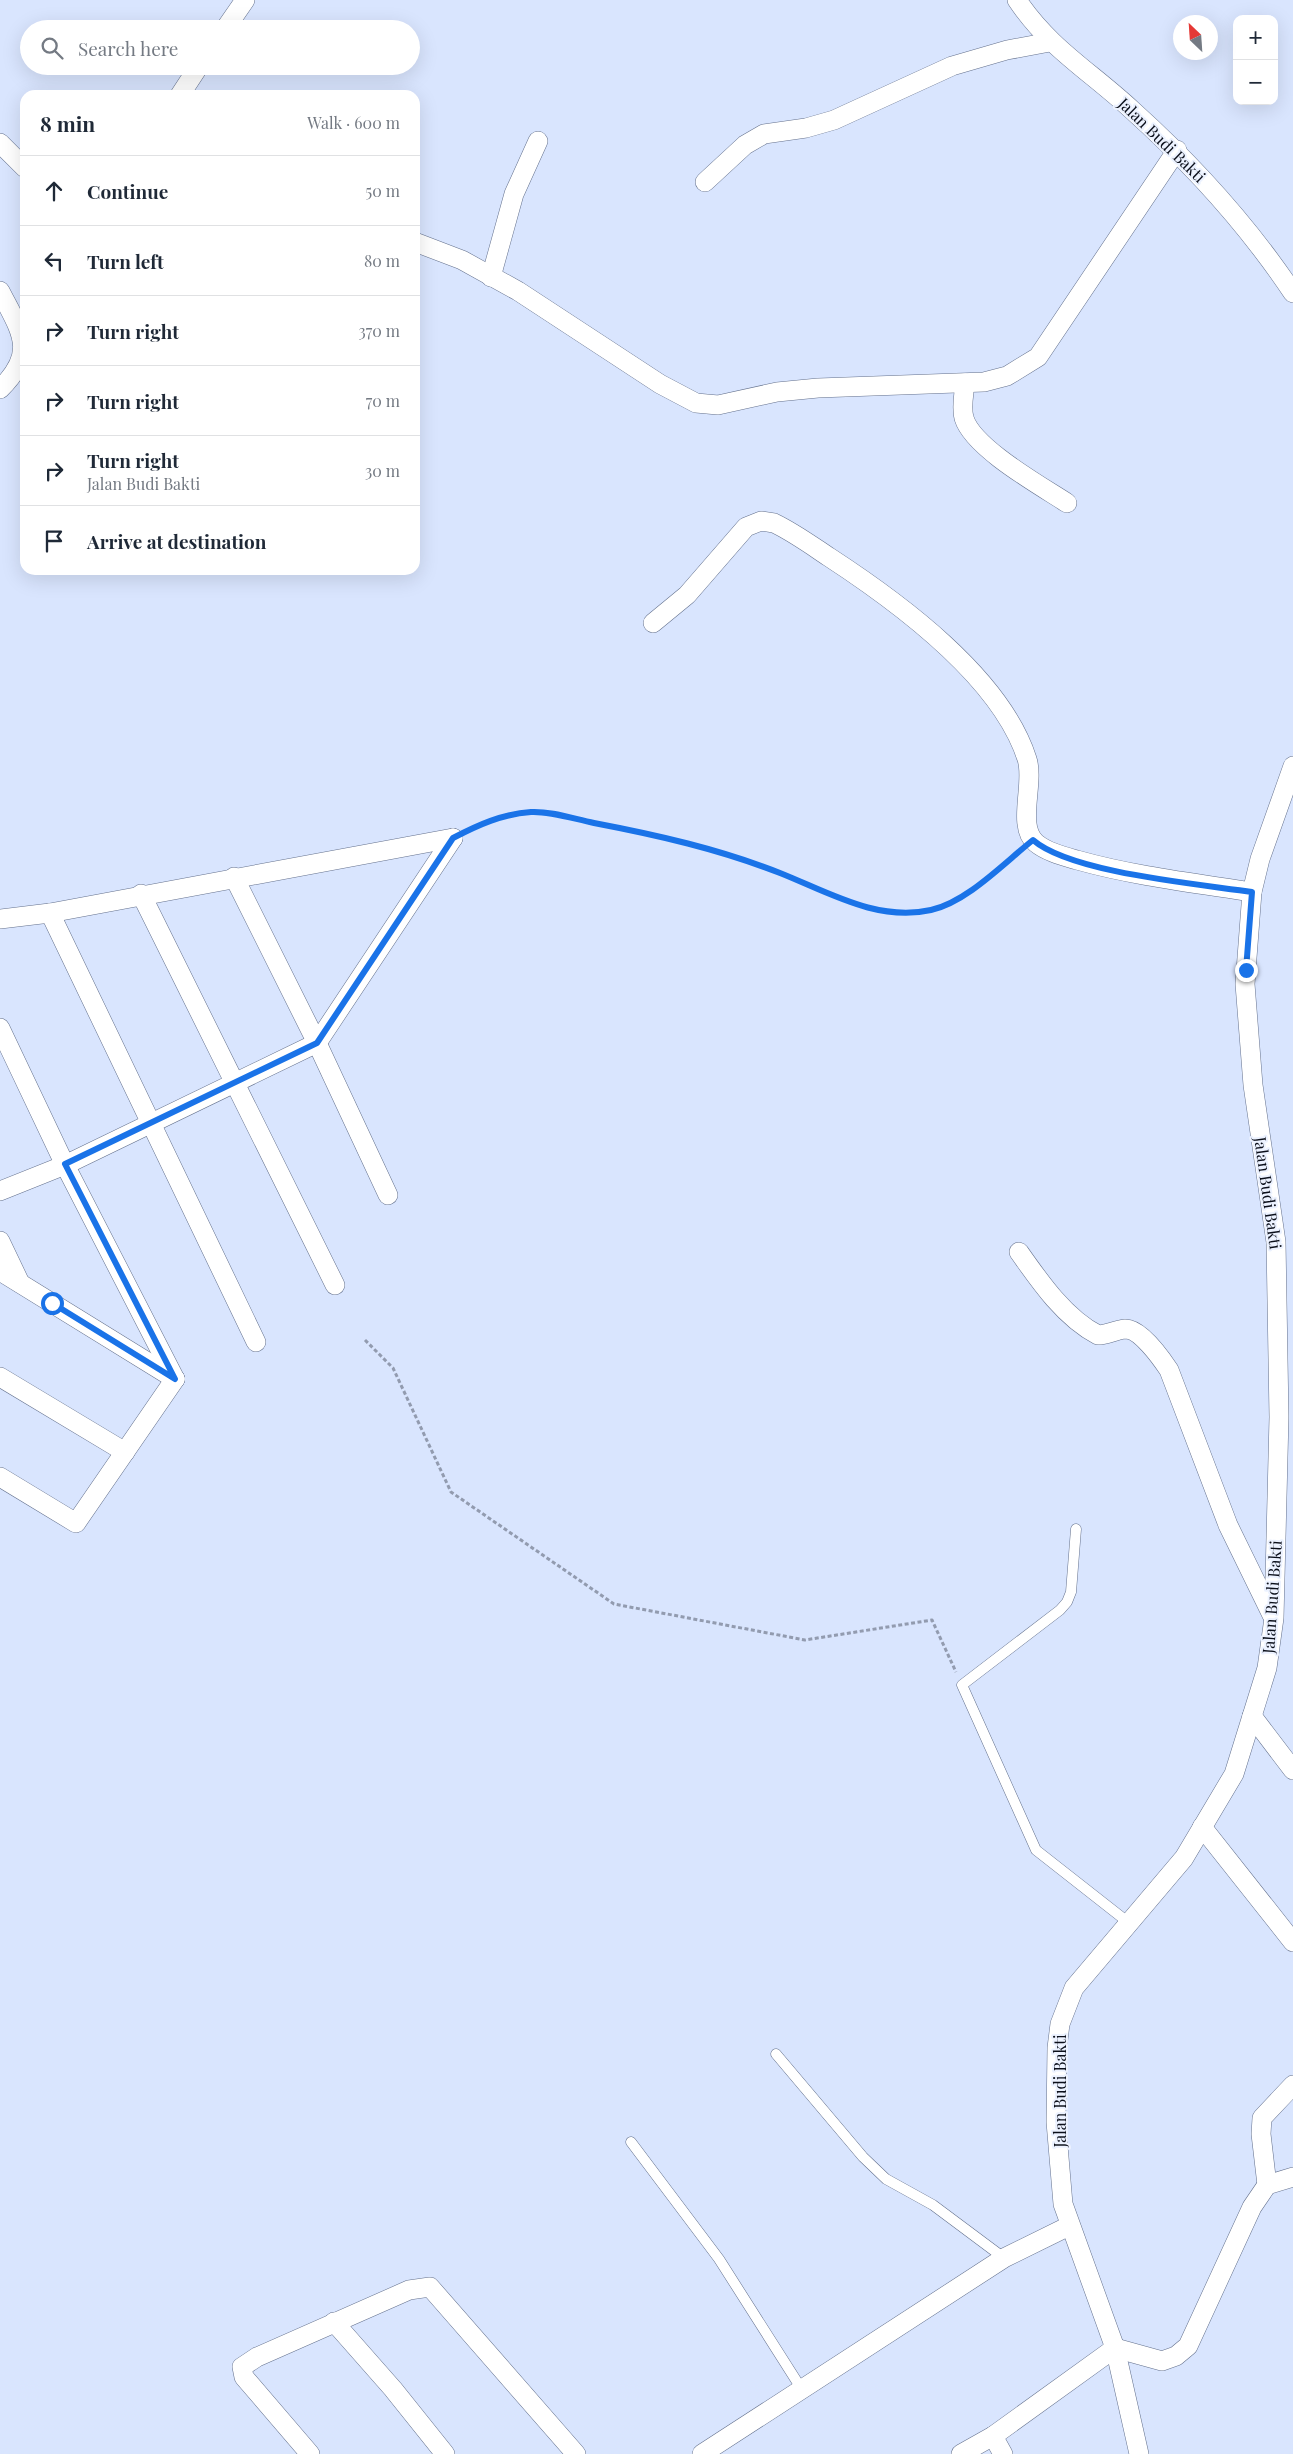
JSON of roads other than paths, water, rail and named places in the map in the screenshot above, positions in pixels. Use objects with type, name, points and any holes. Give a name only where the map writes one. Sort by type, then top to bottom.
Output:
[{"type":"street","points":[[231,20],[246,0]]},
{"type":"street","name":"Jalan Budi Bakti","points":[[1017,0],[1050,42],[1124,102],[1177,150],[1241,220],[1293,293]]},
{"type":"street","points":[[705,182],[746,145],[764,134],[806,128],[834,120],[952,66],[990,54],[1050,42]]},
{"type":"street","points":[[183,90],[193,75]]},
{"type":"street","points":[[491,277],[514,194],[538,141]]},
{"type":"street","points":[[0,143],[20,163]]},
{"type":"street","points":[[420,244],[462,260],[570,324],[660,384],[685,398],[707,405],[777,392],[818,388],[965,383],[1007,376],[1038,357],[1177,150]]},
{"type":"street","points":[[0,291],[13,316],[20,335]]},
{"type":"street","points":[[0,389],[20,361]]},
{"type":"street","points":[[965,383],[963,415],[976,438],[1006,463],[1067,503]]},
{"type":"street","points":[[652,623],[687,595],[746,527],[761,520],[782,527],[851,571],[903,608],[979,680],[1019,739],[1027,760],[1031,778],[1026,822],[1033,840],[1056,854],[1114,871],[1252,892]]},
{"type":"street","name":"Jalan Budi Bakti","points":[[1139,2454],[1115,2348],[1069,2226],[1063,2204],[1056,2122],[1057,2048],[1060,2024],[1074,1988],[1184,1858],[1234,1774],[1267,1668],[1274,1618],[1279,1417],[1276,1242],[1253,1085],[1245,984],[1252,892],[1263,851],[1293,766]]},
{"type":"street","points":[[0,919],[50,913],[141,894],[453,838],[317,1043],[65,1164],[0,1191]]},
{"type":"street","points":[[234,877],[317,1043],[388,1195]]},
{"type":"street","points":[[141,894],[335,1286]]},
{"type":"street","points":[[50,913],[256,1342]]},
{"type":"street","points":[[0,1028],[65,1164],[175,1379]]},
{"type":"street","points":[[0,1242],[21,1284]]},
{"type":"street","points":[[1019,1252],[1049,1292],[1082,1325],[1098,1335],[1126,1329],[1134,1330],[1160,1356],[1169,1370],[1228,1525],[1274,1618]]},
{"type":"street","points":[[0,1271],[175,1379]]},
{"type":"street","points":[[0,1378],[125,1452]]},
{"type":"street","points":[[0,1477],[76,1523],[175,1379]]},
{"type":"street","points":[[1252,1716],[1293,1770]]},
{"type":"street","points":[[1202,1827],[1293,1942]]},
{"type":"street","points":[[1267,2185],[1261,2134],[1262,2118],[1293,2086]]},
{"type":"street","points":[[961,2454],[993,2436],[1115,2348],[1162,2361],[1176,2356],[1188,2346],[1252,2207],[1267,2185],[1293,2177]]},
{"type":"street","points":[[702,2454],[1004,2258],[1069,2226]]},
{"type":"street","points":[[310,2454],[244,2377],[242,2367],[257,2357],[409,2290],[430,2287],[576,2454]]},
{"type":"street","points":[[334,2322],[394,2389],[445,2454]]},
{"type":"street","points":[[993,2436],[1003,2454]]},
{"type":"lane","points":[[1076,1529],[1071,1592],[1068,1602],[962,1685],[1036,1850],[1129,1923]]},
{"type":"lane","points":[[776,2054],[863,2157],[886,2180],[933,2205],[1004,2258]]},
{"type":"lane","points":[[632,2142],[719,2259],[801,2388]]}]
